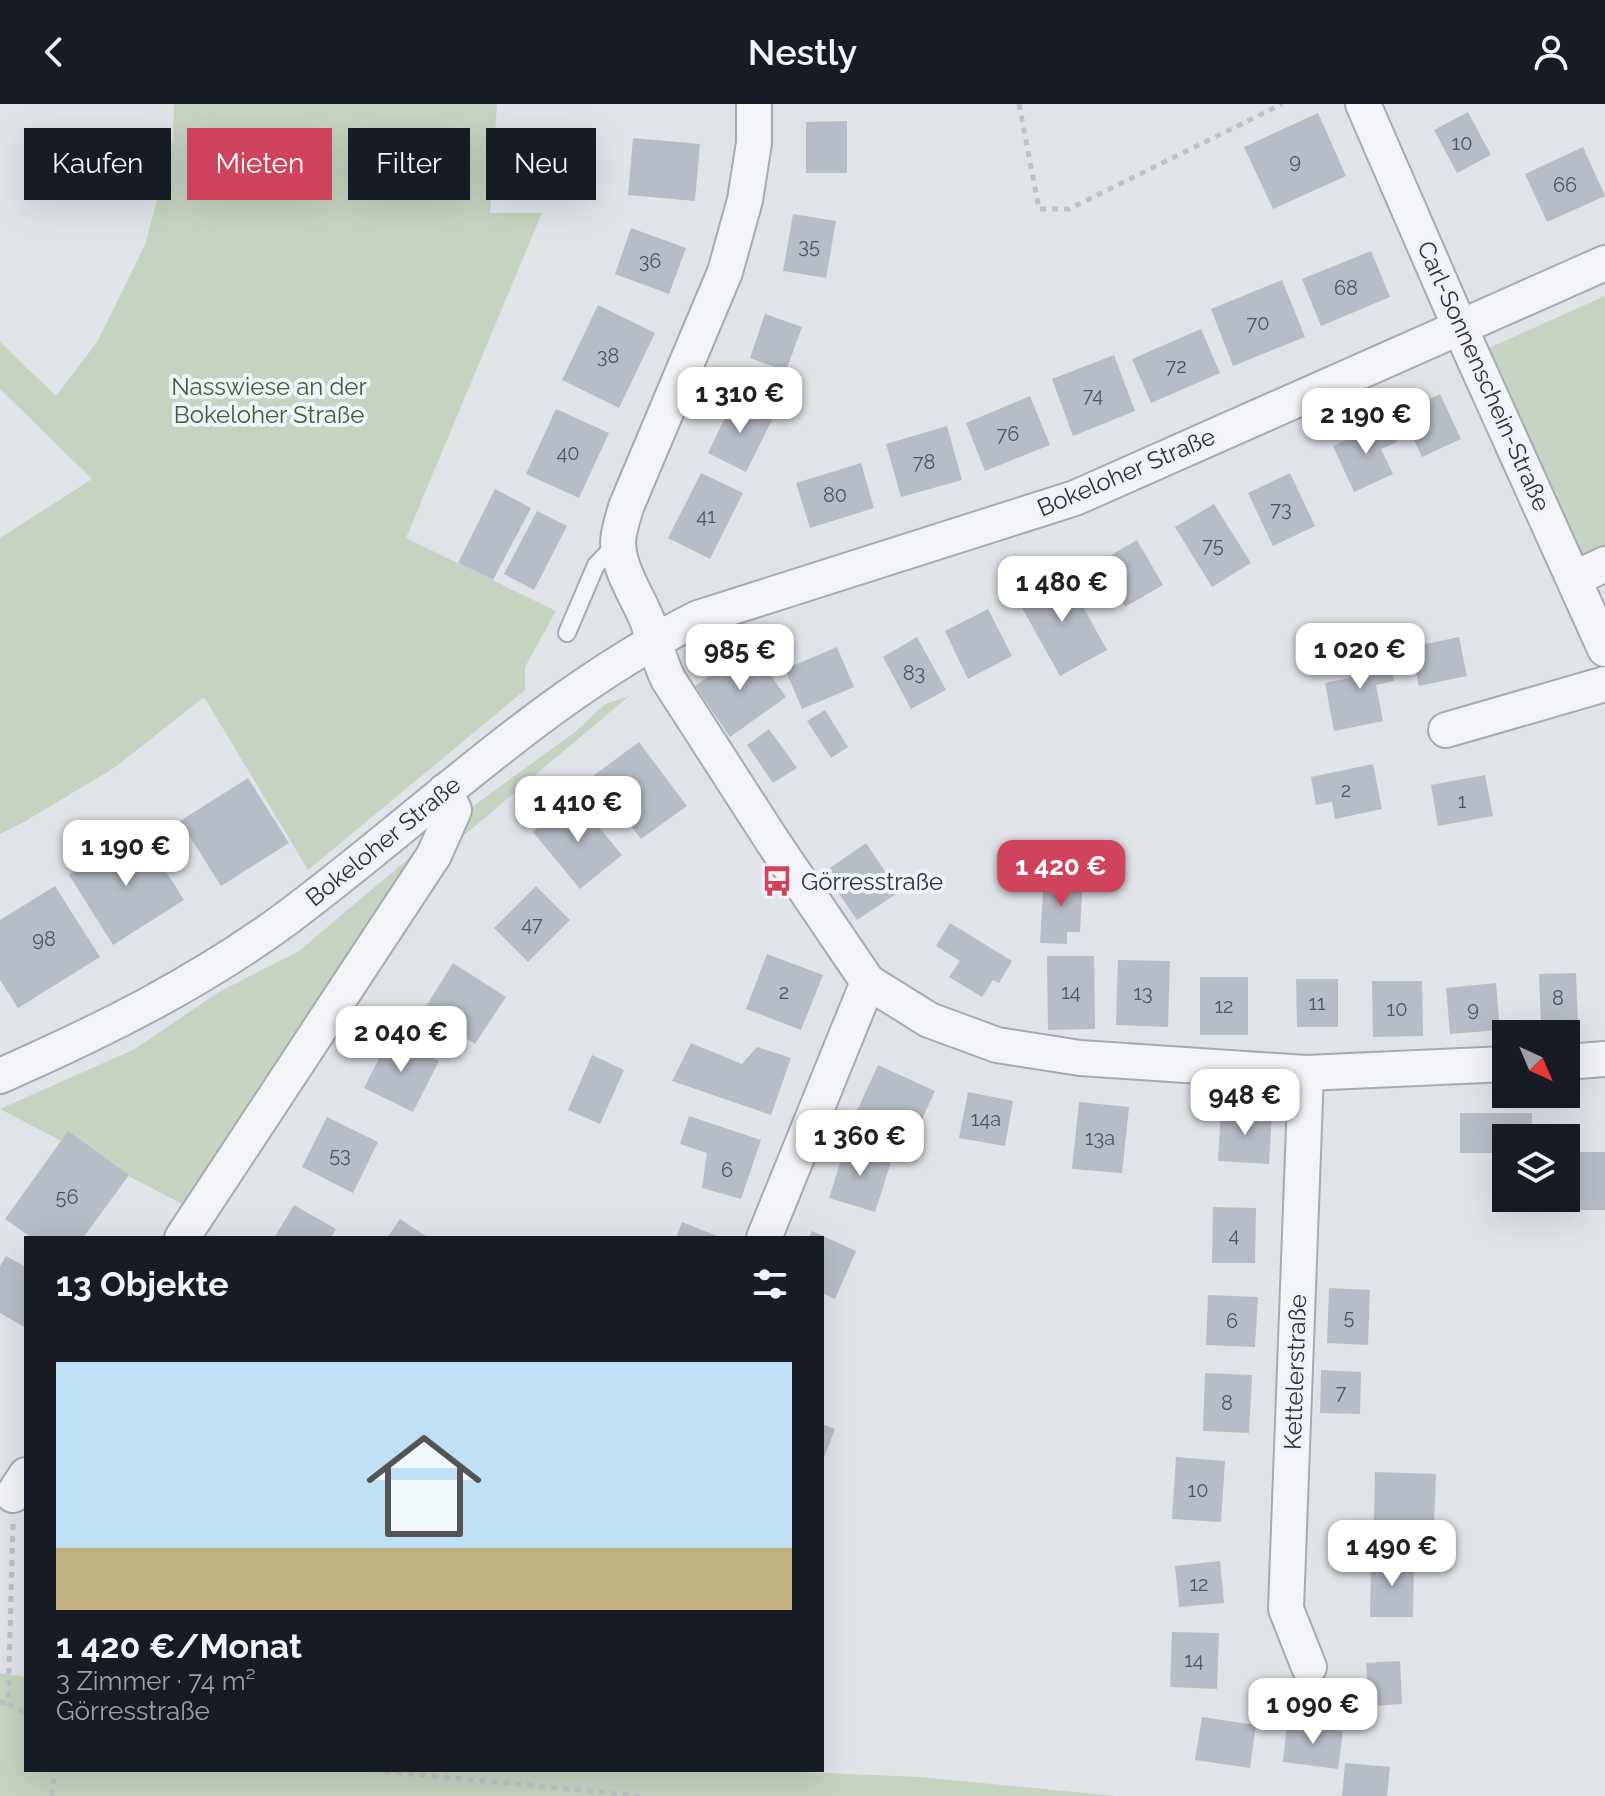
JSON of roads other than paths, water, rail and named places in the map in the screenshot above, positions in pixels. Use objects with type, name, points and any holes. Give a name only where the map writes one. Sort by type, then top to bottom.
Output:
[{"type":"street","points":[[754,104],[754,143],[745,200],[725,272],[626,507],[618,542],[623,566],[668,679],[868,982],[929,1020],[997,1045],[1080,1058],[1306,1073],[1492,1065]]},
{"type":"street","name":"Carl-Sonnenschein-Straße","points":[[1363,104],[1605,649]]},
{"type":"street","name":"Bokeloher Straße","points":[[0,1076],[119,1022],[200,976],[286,918],[551,708],[654,640],[698,618],[1075,498],[1605,263]]},
{"type":"street","points":[[1574,579],[1605,564]]},
{"type":"street","points":[[1446,730],[1605,684]]},
{"type":"street","points":[[183,1236],[434,855],[454,810],[445,791]]},
{"type":"street","points":[[765,1236],[868,982]]},
{"type":"street","points":[[1580,1061],[1605,1059]]},
{"type":"street","name":"Kettelerstraße","points":[[1306,1073],[1286,1609],[1309,1667]]},
{"type":"lane","points":[[567,633],[596,565],[618,542]]},
{"type":"place","name":"Görresstraße","points":[[777,881]]},
{"type":"park label","name":"Nasswiese an der Bokeloher Straße","points":[[269,400]]}]
